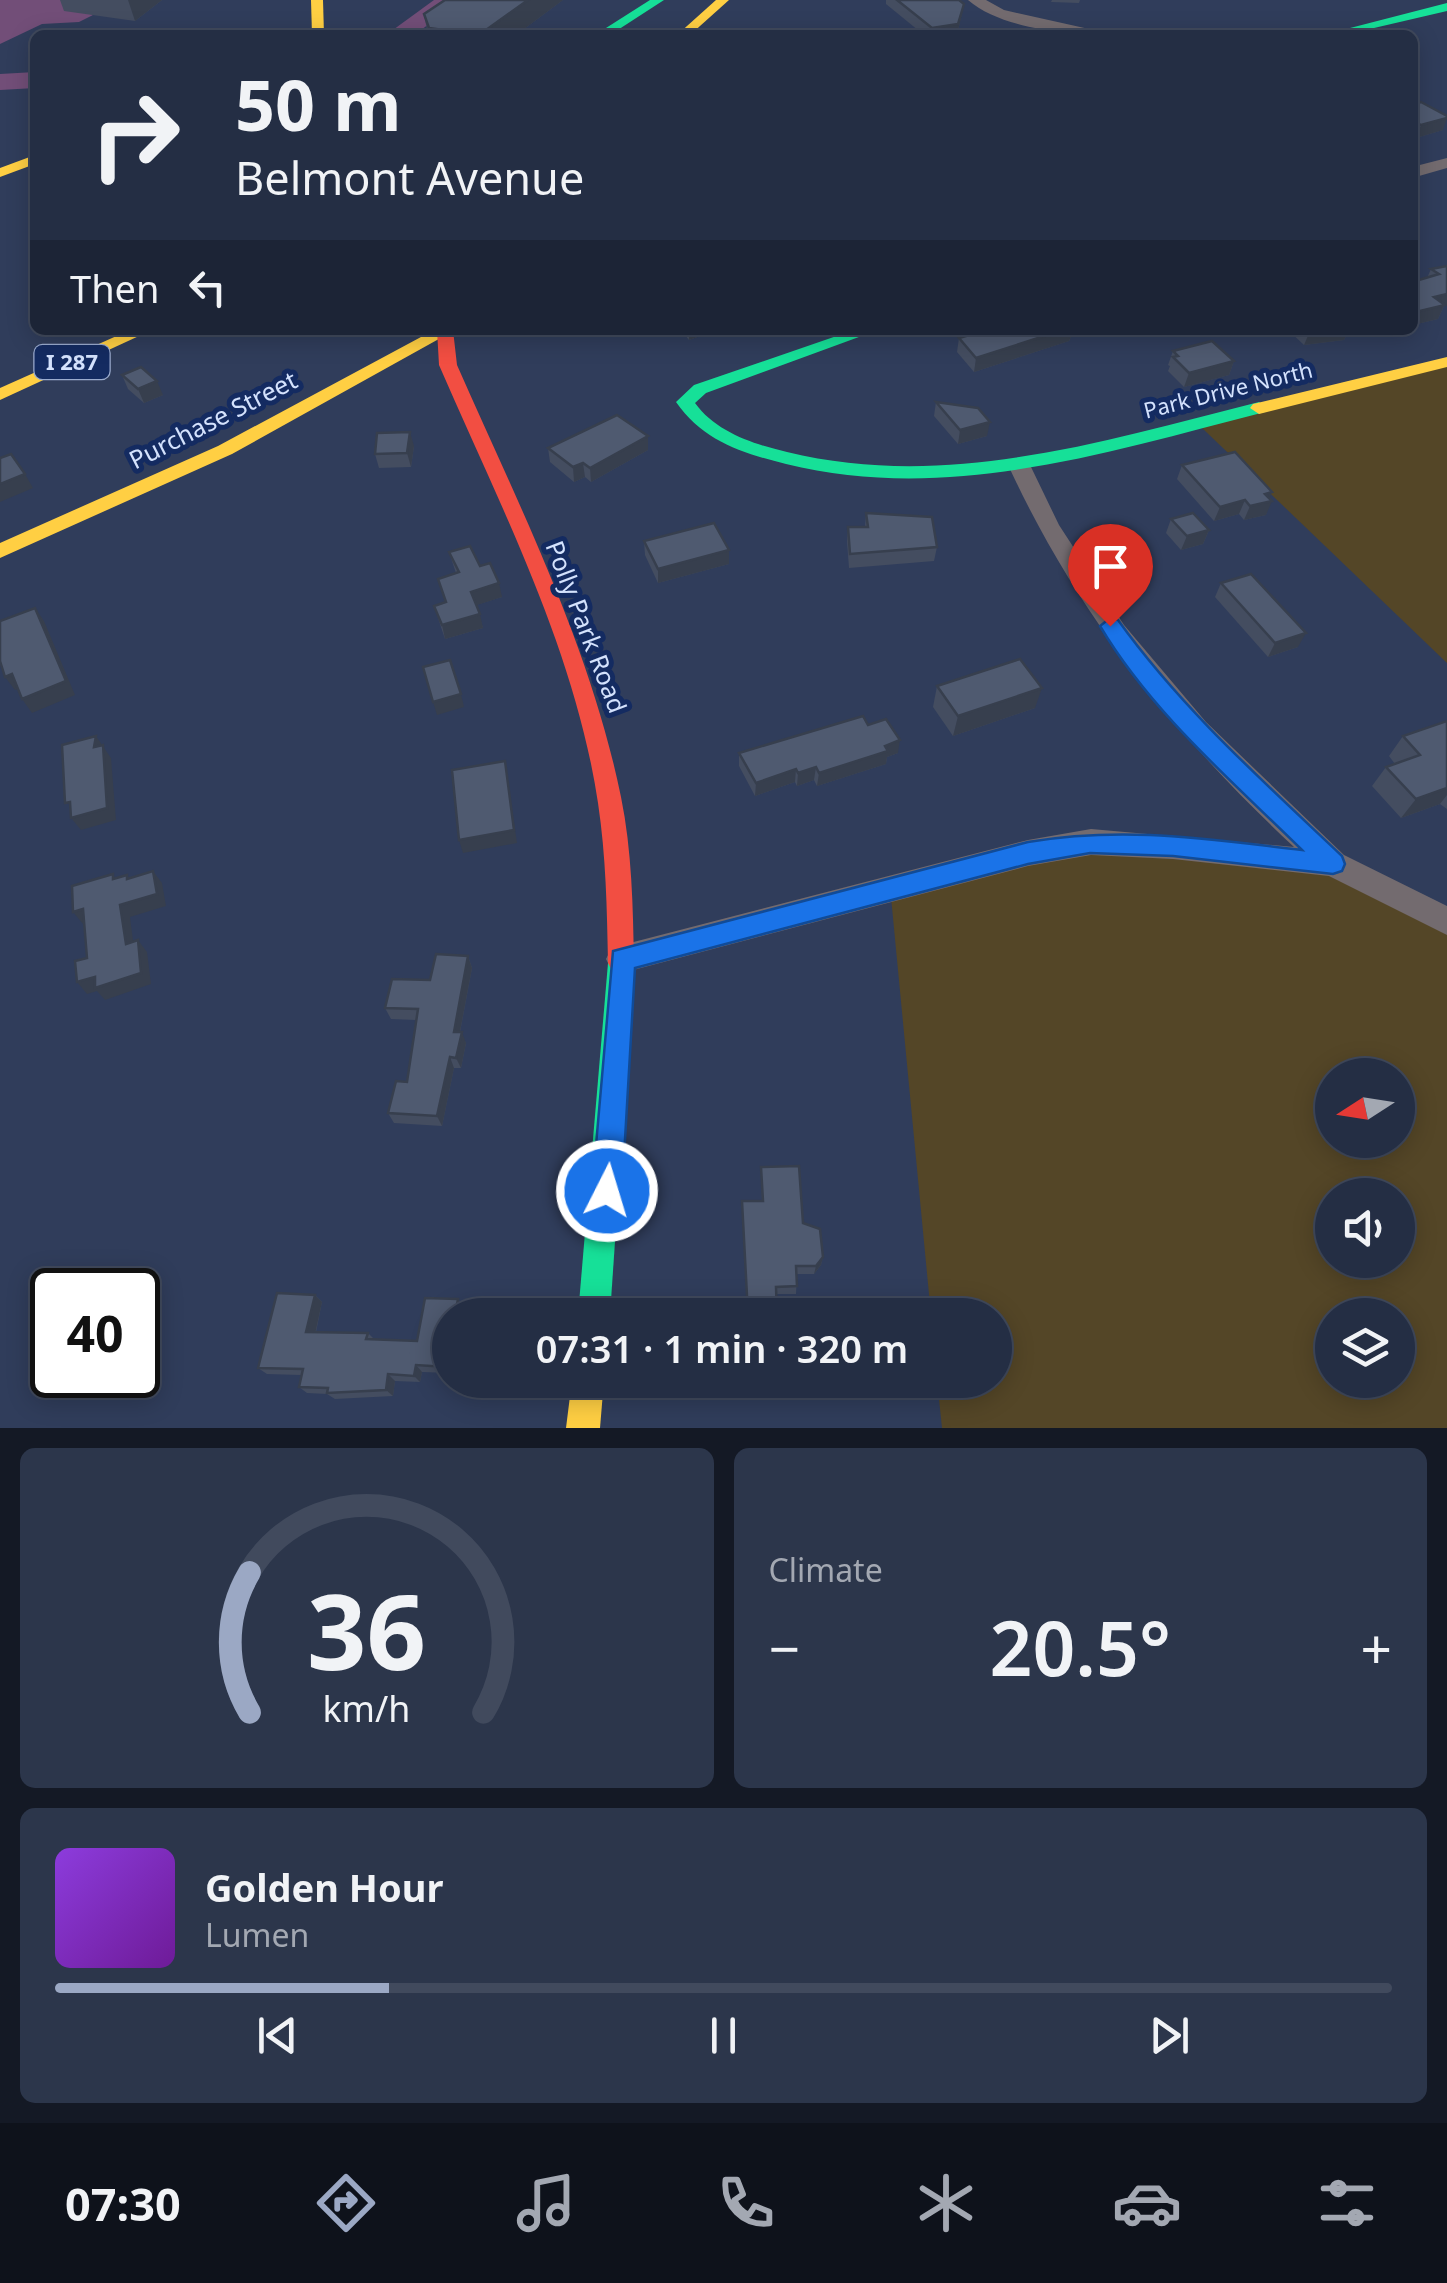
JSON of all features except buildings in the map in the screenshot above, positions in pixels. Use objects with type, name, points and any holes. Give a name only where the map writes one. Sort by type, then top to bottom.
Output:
[{"type":"main road","points":[[689,30],[723,0]]},
{"type":"main road","points":[[315,1],[318,30]]},
{"type":"main road","points":[[612,30],[668,3]]},
{"type":"main road","points":[[648,30],[668,3]]},
{"type":"main road","points":[[1349,30],[1447,6]]},
{"type":"main road","points":[[0,174],[30,162]]},
{"type":"main road","name":"I 287","points":[[0,395],[133,335]]},
{"type":"main road","name":"Purchase Street","points":[[0,551],[224,450],[437,335]]},
{"type":"main road","name":"Polly Park Road","points":[[446,335],[448,365],[535,562],[585,688],[609,781],[624,884],[610,1164],[596,1298]]},
{"type":"main road","name":"Park Drive North","points":[[855,335],[700,388],[685,402],[693,418],[714,433],[763,454],[835,473],[903,480],[1020,466],[1447,362]]},
{"type":"main road","points":[[582,1428],[586,1398]]},
{"type":"street","points":[[975,0],[1000,14],[1083,30]]},
{"type":"street","points":[[1418,171],[1447,163]]},
{"type":"street","points":[[1020,466],[1066,564],[1142,671],[1236,772],[1333,864],[1447,921]]},
{"type":"street","points":[[622,959],[1028,853],[1090,842],[1173,846],[1333,864]]},
{"type":"shaded area","points":[[0,0],[81,0],[93,15],[79,22],[42,24],[0,44]]},
{"type":"shaded area","points":[[1447,359],[1447,663],[1200,426]]},
{"type":"shaded area","points":[[1091,851],[1331,874],[1447,927],[1447,1428],[942,1428],[939,1398],[1012,1398],[1012,1298],[929,1298],[891,897]]},
{"type":"waterway","points":[[405,30],[450,0]]},
{"type":"waterway","points":[[0,82],[30,80]]},
{"type":"traffic: fast","points":[[609,30],[658,0]]},
{"type":"traffic: fast","points":[[1350,30],[1447,7]]},
{"type":"traffic: fast","points":[[856,335],[700,389],[685,402],[710,429],[743,445],[828,468],[890,474],[952,473],[1076,454],[1259,408]]},
{"type":"traffic: fast","points":[[595,1298],[621,963]]},
{"type":"traffic: slow","points":[[317,0],[318,30]]},
{"type":"traffic: slow","points":[[689,30],[723,0]]},
{"type":"traffic: slow","points":[[0,173],[30,161]]},
{"type":"traffic: slow","points":[[0,395],[133,335]]},
{"type":"traffic: slow","points":[[0,551],[225,450],[438,335]]},
{"type":"traffic: slow","points":[[1259,408],[1447,362]]},
{"type":"traffic: slow","points":[[583,1428],[586,1398]]},
{"type":"traffic: jam","points":[[445,335],[448,365],[544,583],[593,726],[610,800],[619,879],[621,963]]},
{"type":"route","points":[[607,1191],[622,959],[856,896],[1028,853],[1090,842],[1173,846],[1333,864],[1198,733],[1142,671],[1110,626]]}]
